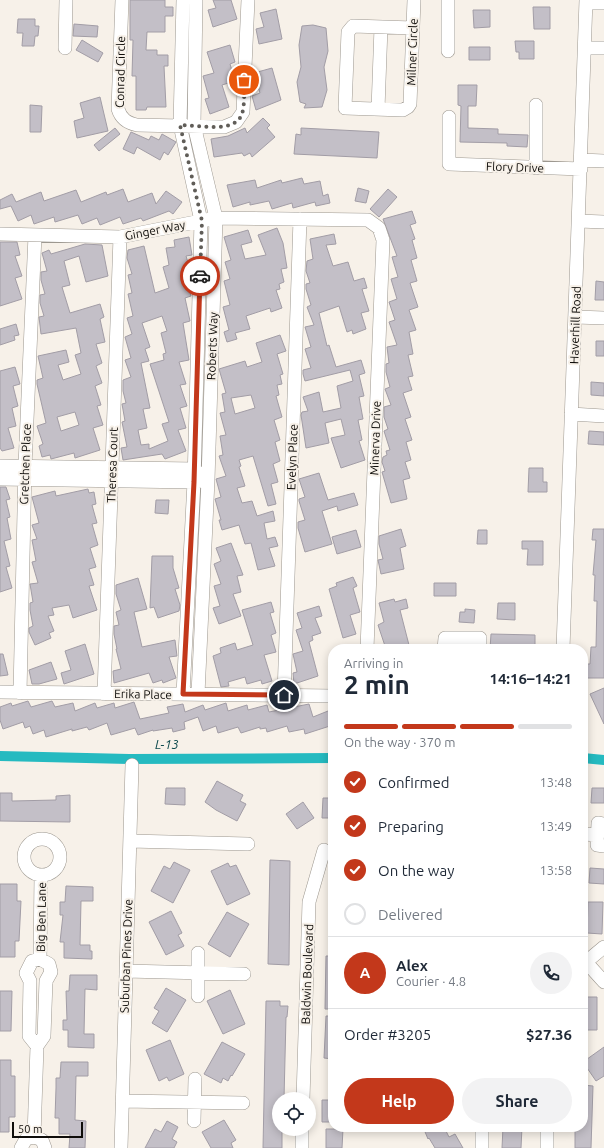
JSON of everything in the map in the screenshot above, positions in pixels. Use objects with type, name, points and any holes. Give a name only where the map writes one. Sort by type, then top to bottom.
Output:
[{"type":"street","points":[[65,48],[66,0]]},
{"type":"street","name":"Conrad Circle","points":[[122,0],[118,109],[120,115],[130,123],[137,125],[230,126],[240,118],[243,112],[248,0]]},
{"type":"street","name":"Roberts Way","points":[[183,0],[180,125],[202,221],[194,482],[183,694]]},
{"type":"street","name":"Roberts Way","points":[[196,0],[194,125],[216,218],[208,480],[198,694]]},
{"type":"street","name":"Milner Circle","points":[[378,109],[403,110],[410,104],[414,0]]},
{"type":"street","points":[[448,0],[448,51]]},
{"type":"street","points":[[586,2],[604,3]]},
{"type":"street","name":"Haverhill Road","points":[[563,644],[576,317],[586,2]]},
{"type":"street","points":[[381,27],[378,109],[345,108],[348,32],[353,26],[413,28]]},
{"type":"street","points":[[585,48],[604,48]]},
{"type":"street","points":[[536,105],[536,168]]},
{"type":"street","name":"Flory Drive","points":[[449,117],[449,164],[536,168],[604,161]]},
{"type":"street","name":"Ginger Way","points":[[0,234],[120,237],[216,218],[368,220],[379,228]]},
{"type":"street","name":"Evelyn Place","points":[[284,695],[300,219]]},
{"type":"street","points":[[579,221],[604,222]]},
{"type":"street","name":"Minerva Drive","points":[[367,644],[383,240],[379,228]]},
{"type":"street","name":"Gretchen Place","points":[[20,693],[25,473],[35,235]]},
{"type":"street","name":"Theresa Court","points":[[104,694],[120,237]]},
{"type":"street","points":[[576,317],[604,318]]},
{"type":"street","points":[[571,414],[604,416]]},
{"type":"street","points":[[0,466],[25,473],[112,475],[194,482],[208,480]]},
{"type":"street","points":[[112,475],[194,469],[208,480]]},
{"type":"street","points":[[0,479],[25,473]]},
{"type":"street","points":[[444,644],[445,638],[480,638],[480,644]]},
{"type":"street","name":"Erika Place","points":[[0,692],[328,696]]},
{"type":"street","name":"Suburban Pines Drive","points":[[121,1148],[132,765]]},
{"type":"street","points":[[588,834],[602,835]]},
{"type":"street","points":[[130,841],[248,844]]},
{"type":"street","name":"Baldwin Boulevard","points":[[303,1092],[309,902],[324,850]]},
{"type":"street","name":"Big Ben Lane","points":[[40,959],[42,875]]},
{"type":"street","points":[[588,960],[604,947]]},
{"type":"street","points":[[198,953],[198,996]]},
{"type":"street","name":"Big Ben Lane","points":[[34,1137],[37,1046],[44,1036],[46,982],[51,972],[49,964],[40,959],[32,962],[26,973],[30,980],[29,1036],[37,1046]]},
{"type":"street","points":[[588,965],[604,982]]},
{"type":"street","points":[[126,971],[244,974]]},
{"type":"street","points":[[194,1121],[195,1079]]},
{"type":"street","points":[[122,1101],[243,1102]]},
{"type":"street","points":[[482,1132],[482,1148]]},
{"type":"street","points":[[547,1132],[547,1148]]},
{"type":"street","points":[[302,1136],[302,1148]]},
{"type":"street","points":[[21,1148],[26,1139],[34,1137],[42,1140],[45,1148]]},
{"type":"building","points":[[130,0],[165,0],[165,7],[173,7],[173,16],[165,16],[165,32],[147,32],[146,50],[157,50],[157,55],[168,55],[168,66],[164,66],[166,107],[147,107],[146,110],[136,110],[136,76],[132,76],[133,40],[130,40]]},
{"type":"building","points":[[213,0],[231,0],[237,19],[213,27],[208,10],[216,8]]},
{"type":"building","points":[[533,7],[550,7],[550,29],[534,29]]},
{"type":"building","points":[[276,9],[282,39],[259,44],[256,29],[264,27],[260,13]]},
{"type":"building","points":[[473,10],[490,10],[490,27],[474,28]]},
{"type":"building","points":[[18,19],[35,19],[35,26],[39,26],[38,36],[35,36],[34,46],[22,46],[23,33],[17,33]]},
{"type":"building","points":[[74,24],[98,26],[97,37],[73,36]]},
{"type":"building","points":[[313,25],[326,28],[328,51],[324,67],[327,90],[322,107],[304,108],[306,104],[300,102],[297,82],[301,67],[299,45],[302,26]]},
{"type":"building","points":[[82,40],[103,53],[98,62],[76,50]]},
{"type":"building","points":[[515,41],[534,41],[534,59],[519,59],[519,52],[516,52]]},
{"type":"building","points":[[230,45],[235,62],[230,64],[235,81],[222,85],[229,107],[210,114],[205,99],[209,98],[203,76],[214,73],[207,52]]},
{"type":"building","points":[[469,47],[490,47],[490,60],[469,60]]},
{"type":"building","points":[[272,68],[281,100],[256,110],[252,96],[260,93],[254,73]]},
{"type":"building","points":[[458,85],[477,85],[476,106],[468,106],[468,128],[498,129],[498,134],[528,135],[527,147],[507,146],[507,143],[460,142],[461,106],[458,105]]},
{"type":"building","points":[[100,97],[108,131],[77,138],[74,121],[84,118],[80,103]]},
{"type":"building","points":[[30,105],[42,106],[41,132],[30,132]]},
{"type":"building","points":[[263,118],[270,125],[267,128],[275,137],[252,157],[250,153],[244,156],[242,153],[214,157],[211,139],[228,136],[245,128],[247,133]]},
{"type":"building","points":[[115,128],[120,134],[99,151],[94,145]]},
{"type":"building","points":[[301,128],[379,132],[377,158],[294,154],[296,134],[301,135]]},
{"type":"building","points":[[131,132],[149,140],[151,136],[159,140],[162,134],[176,142],[168,155],[164,152],[160,160],[137,147],[134,154],[123,149]]},
{"type":"building","points":[[302,178],[304,184],[320,181],[323,196],[328,194],[330,203],[316,206],[315,202],[293,208],[292,203],[272,209],[269,201],[250,205],[250,202],[233,207],[227,185],[255,180],[257,188],[281,180],[282,183]]},
{"type":"building","points":[[358,188],[369,191],[366,203],[355,201]]},
{"type":"building","points":[[123,189],[128,202],[152,193],[156,204],[166,191],[182,202],[173,214],[169,211],[143,221],[141,218],[123,224],[120,217],[100,225],[97,218],[82,224],[78,215],[55,222],[54,217],[34,224],[31,215],[18,221],[11,206],[0,209],[0,200],[12,194],[16,202],[41,192],[44,201],[76,190],[81,202],[106,192],[107,195]]},
{"type":"building","points":[[388,189],[397,197],[379,217],[370,209]]},
{"type":"building","points":[[412,211],[416,223],[410,225],[415,239],[412,240],[417,258],[411,260],[417,281],[410,283],[418,307],[409,310],[416,330],[409,332],[413,354],[408,355],[413,376],[408,377],[412,390],[403,393],[411,417],[405,419],[412,440],[406,442],[411,460],[405,462],[410,478],[403,480],[407,499],[391,503],[382,472],[385,471],[382,462],[383,457],[387,455],[386,451],[390,450],[384,431],[388,429],[384,417],[384,407],[391,405],[385,389],[390,387],[386,372],[386,364],[389,363],[387,347],[397,345],[389,322],[395,320],[389,302],[397,299],[391,279],[398,277],[392,257],[397,256],[383,219]]},
{"type":"building","points":[[277,228],[283,243],[287,268],[281,269],[284,282],[279,284],[280,289],[276,290],[282,308],[271,312],[270,308],[246,316],[250,329],[235,333],[237,339],[227,342],[224,332],[229,330],[223,307],[230,305],[224,281],[230,279],[225,262],[231,260],[224,237],[248,230],[252,242],[241,245],[245,259],[266,255],[258,235]]},
{"type":"building","points":[[334,234],[336,244],[326,245],[333,266],[348,262],[354,281],[364,278],[367,288],[362,289],[369,311],[361,313],[366,329],[353,334],[352,330],[347,332],[339,306],[319,313],[327,346],[329,345],[336,367],[361,360],[365,373],[359,375],[364,396],[359,397],[363,419],[358,420],[362,440],[359,441],[365,460],[341,468],[331,438],[345,435],[341,419],[325,423],[329,443],[306,448],[301,415],[302,412],[308,411],[303,397],[319,392],[323,412],[341,408],[337,386],[353,381],[350,370],[305,381],[303,374],[303,370],[311,368],[305,349],[311,347],[305,327],[314,325],[307,307],[311,305],[306,289],[306,284],[310,283],[306,271],[307,261],[313,259],[310,239]]},
{"type":"building","points":[[189,237],[192,255],[186,256],[192,276],[185,278],[191,296],[185,298],[190,321],[183,323],[189,360],[179,362],[186,384],[180,385],[187,406],[180,408],[186,428],[178,430],[186,451],[165,459],[162,454],[123,460],[121,448],[127,447],[122,422],[125,421],[122,404],[126,403],[123,391],[123,380],[131,377],[125,360],[131,358],[125,337],[132,334],[127,318],[133,316],[128,294],[132,293],[128,275],[132,274],[127,258],[128,250],[144,246],[155,293],[169,288],[163,267],[169,265],[166,248],[175,247],[174,240]],"holes":[[[162,316],[167,331],[161,333],[166,353],[163,354],[164,360],[150,364],[169,422],[162,424],[168,441],[149,449],[149,444],[141,445],[138,430],[147,428],[143,409],[150,408],[141,363],[149,361],[145,349],[150,347],[142,323]]]},
{"type":"building","points":[[0,242],[17,242],[20,255],[15,256],[22,276],[15,278],[22,299],[0,306]]},
{"type":"building","points":[[85,244],[102,245],[108,276],[86,282],[79,256],[64,261],[70,285],[62,287],[70,313],[100,304],[104,317],[100,319],[105,342],[96,344],[102,363],[96,366],[102,383],[95,386],[101,405],[97,406],[103,425],[93,428],[100,450],[75,458],[74,453],[51,459],[50,455],[42,457],[39,446],[43,444],[37,426],[46,423],[37,384],[37,380],[43,378],[38,356],[66,350],[69,362],[58,365],[63,380],[81,374],[75,355],[81,353],[76,328],[41,334],[39,317],[44,316],[40,303],[40,295],[45,294],[41,280],[41,272],[47,271],[42,253],[49,250],[51,254]],"holes":[[[75,412],[79,425],[61,431],[57,417]]]},
{"type":"building","points":[[596,281],[604,282],[604,300],[595,300]]},
{"type":"building","points":[[16,324],[19,335],[14,336],[15,340],[0,345],[0,329]]},
{"type":"building","points":[[280,335],[286,351],[277,354],[283,374],[280,375],[282,384],[277,385],[279,395],[276,396],[282,417],[274,420],[280,440],[275,442],[280,461],[273,464],[278,482],[271,484],[276,504],[268,506],[253,456],[239,460],[241,466],[239,467],[245,486],[237,488],[242,503],[252,501],[257,516],[273,511],[275,521],[264,523],[267,539],[275,537],[278,546],[269,548],[275,566],[258,570],[251,543],[245,544],[239,525],[222,530],[219,520],[221,520],[215,499],[221,497],[216,479],[226,476],[219,456],[223,455],[220,436],[226,435],[220,413],[225,412],[222,394],[226,393],[219,369],[245,361],[247,367],[262,362],[256,343]],"holes":[[[251,395],[255,408],[235,414],[231,398]]]},
{"type":"building","points":[[596,341],[604,341],[604,356],[596,356]]},
{"type":"building","points":[[15,367],[20,384],[13,386],[18,406],[12,408],[16,426],[8,428],[14,448],[2,451],[0,448],[0,371]]},
{"type":"building","points":[[591,382],[604,383],[604,396],[591,395]]},
{"type":"building","points":[[589,431],[604,432],[604,445],[588,444]]},
{"type":"building","points":[[529,468],[543,468],[543,482],[547,482],[547,492],[528,492]]},
{"type":"building","points":[[319,473],[328,500],[354,493],[358,505],[338,511],[337,506],[322,511],[332,544],[305,552],[298,528],[298,522],[305,520],[299,499],[305,497],[299,479]]},
{"type":"building","points":[[0,487],[6,487],[10,499],[6,500],[10,517],[7,518],[11,539],[4,541],[10,566],[6,567],[12,588],[0,592]]},
{"type":"building","points":[[88,489],[89,493],[94,492],[96,504],[92,505],[97,523],[92,524],[98,545],[90,548],[96,567],[89,569],[94,585],[89,586],[97,610],[73,618],[69,605],[52,608],[54,615],[48,616],[54,631],[49,633],[51,638],[35,645],[29,632],[29,628],[33,626],[30,610],[30,603],[33,602],[30,584],[38,583],[32,562],[36,561],[32,540],[37,539],[32,525],[39,523],[32,497],[55,491],[56,496]]},
{"type":"building","points":[[156,500],[169,500],[168,514],[155,513]]},
{"type":"building","points":[[401,529],[406,546],[400,548],[404,569],[381,574],[378,560],[383,559],[379,544],[379,536]]},
{"type":"building","points":[[593,529],[604,529],[604,678],[588,678],[588,664],[590,664],[591,647],[596,647],[597,601],[594,601],[595,575],[593,575],[596,540],[592,540]]},
{"type":"building","points":[[356,530],[361,547],[337,554],[332,537]]},
{"type":"building","points":[[478,530],[487,530],[487,544],[477,544]]},
{"type":"building","points":[[522,541],[543,541],[543,565],[527,565],[528,549],[522,549]]},
{"type":"building","points":[[231,543],[243,575],[237,576],[241,592],[233,594],[241,616],[219,624],[213,608],[220,606],[214,586],[221,584],[214,564],[221,561],[216,548]]},
{"type":"building","points":[[152,556],[173,556],[173,568],[179,588],[175,589],[180,605],[179,611],[158,618],[154,607],[150,608]]},
{"type":"building","points":[[353,577],[357,586],[353,588],[360,612],[350,615],[356,634],[343,638],[329,589],[337,586],[336,583]]},
{"type":"building","points":[[138,578],[147,609],[134,612],[142,647],[175,640],[177,656],[169,657],[176,678],[163,683],[162,680],[153,683],[149,673],[114,683],[113,671],[121,669],[114,634],[114,626],[119,625],[116,612],[121,610],[116,594],[116,585]]},
{"type":"building","points":[[434,583],[456,583],[456,596],[434,596]]},
{"type":"building","points":[[394,599],[395,602],[406,599],[408,608],[400,610],[409,644],[384,644],[378,625],[384,622],[379,603]]},
{"type":"building","points":[[271,602],[274,612],[270,613],[276,633],[271,635],[276,652],[264,655],[272,681],[262,684],[261,680],[247,684],[245,677],[228,682],[229,686],[221,687],[213,656],[221,653],[220,648],[235,643],[237,650],[253,645],[242,610]]},
{"type":"building","points":[[498,603],[515,603],[515,620],[497,619]]},
{"type":"building","points":[[319,606],[322,616],[315,618],[321,633],[312,636],[313,640],[309,642],[318,676],[294,684],[293,673],[297,672],[293,654],[303,651],[296,630],[302,628],[297,613]]},
{"type":"building","points":[[465,609],[475,610],[474,623],[459,622],[460,612],[465,612]]},
{"type":"building","points":[[491,634],[535,635],[535,644],[490,644]]},
{"type":"building","points":[[85,644],[94,674],[64,684],[61,673],[71,670],[65,651]]},
{"type":"building","points":[[0,654],[3,654],[8,675],[0,676]]},
{"type":"building","points":[[51,662],[57,679],[39,684],[32,684],[29,670]]},
{"type":"building","points":[[604,688],[604,724],[590,694]]},
{"type":"building","points":[[28,701],[31,707],[52,701],[55,707],[73,703],[75,711],[95,703],[97,708],[114,703],[115,708],[134,702],[140,719],[169,713],[167,707],[183,704],[185,712],[203,705],[205,710],[226,703],[228,711],[247,705],[248,710],[267,705],[269,712],[309,704],[313,717],[328,711],[328,727],[305,734],[304,729],[289,732],[287,726],[267,732],[266,728],[260,729],[260,727],[241,733],[238,727],[218,733],[216,726],[203,731],[198,717],[184,722],[185,729],[173,732],[172,728],[153,730],[138,735],[135,728],[111,735],[107,723],[89,730],[87,727],[72,731],[72,729],[46,737],[44,730],[33,734],[30,726],[25,728],[23,722],[3,729],[0,720],[0,707],[11,703],[12,706]]},
{"type":"building","points":[[217,781],[243,795],[240,801],[246,804],[237,821],[216,810],[205,802]]},
{"type":"building","points":[[166,788],[185,788],[185,805],[165,804]]},
{"type":"building","points":[[592,788],[604,788],[604,803],[591,803]]},
{"type":"building","points":[[0,793],[12,793],[12,801],[56,800],[56,796],[70,795],[70,822],[0,821]]},
{"type":"building","points":[[323,798],[328,798],[328,818],[322,818]]},
{"type":"building","points":[[303,802],[314,818],[297,829],[286,814]]},
{"type":"building","points":[[270,860],[290,861],[289,965],[268,964]]},
{"type":"building","points":[[174,862],[190,870],[173,903],[151,891],[164,866],[170,869]]},
{"type":"building","points":[[228,863],[230,867],[236,865],[250,894],[227,905],[211,871]]},
{"type":"building","points":[[590,868],[604,869],[604,884],[589,883]]},
{"type":"building","points":[[0,884],[17,884],[17,901],[21,901],[19,941],[15,941],[15,957],[0,957]]},
{"type":"building","points":[[66,886],[93,887],[93,901],[81,901],[80,945],[90,945],[92,959],[64,958],[64,942],[60,942],[63,915],[60,915],[60,902],[65,902]]},
{"type":"building","points":[[588,902],[603,902],[602,934],[588,933]]},
{"type":"building","points":[[171,911],[182,933],[178,935],[184,946],[166,955],[149,922]]},
{"type":"building","points":[[227,912],[249,924],[230,957],[208,944]]},
{"type":"building","points":[[326,956],[328,956],[328,1009],[325,1009]]},
{"type":"building","points":[[70,975],[97,975],[97,990],[85,989],[84,1034],[94,1034],[94,1048],[68,1047],[68,1030],[63,1030],[63,1020],[67,1020],[66,991],[69,991]]},
{"type":"building","points":[[166,988],[186,1000],[167,1032],[152,1023],[159,1011],[154,1008]]},
{"type":"building","points":[[230,990],[245,1024],[223,1034],[207,1001]]},
{"type":"building","points":[[0,991],[12,991],[11,1031],[0,1031]]},
{"type":"building","points":[[588,997],[597,997],[597,1030],[588,1030]]},
{"type":"building","points":[[266,1001],[280,1001],[280,1006],[288,1006],[286,1017],[284,1092],[272,1092],[272,1136],[282,1136],[282,1148],[263,1148]]},
{"type":"building","points":[[326,1016],[328,1016],[328,1058],[324,1058]]},
{"type":"building","points":[[170,1040],[184,1074],[169,1081],[167,1077],[159,1081],[146,1050]]},
{"type":"building","points":[[222,1042],[245,1054],[228,1081],[223,1078],[221,1083],[204,1074]]},
{"type":"building","points":[[604,1047],[604,1076],[596,1081],[588,1069],[588,1058]]},
{"type":"building","points":[[0,1060],[11,1060],[11,1076],[15,1076],[15,1117],[9,1117],[9,1132],[0,1132]]},
{"type":"building","points":[[61,1062],[88,1062],[88,1076],[76,1076],[75,1120],[86,1121],[85,1148],[69,1148],[70,1134],[59,1134],[59,1118],[55,1118],[56,1078],[60,1078]]},
{"type":"building","points":[[588,1086],[593,1086],[591,1148],[575,1148],[575,1132],[588,1132]]},
{"type":"building","points":[[322,1100],[328,1100],[328,1122],[322,1122]]},
{"type":"building","points":[[224,1120],[236,1140],[231,1143],[233,1148],[211,1148],[202,1132]]},
{"type":"building","points":[[167,1121],[178,1127],[172,1139],[177,1142],[174,1148],[145,1148],[155,1129],[161,1132]]},
{"type":"building","points":[[326,1129],[328,1129],[328,1132],[343,1132],[342,1148],[326,1148]]},
{"type":"building","points":[[425,1132],[446,1132],[449,1137],[455,1134],[463,1148],[435,1148],[429,1138],[428,1139]]},
{"type":"building","points":[[503,1132],[522,1132],[521,1148],[502,1148]]},
{"type":"waterway","name":"L-13","points":[[0,756],[129,759],[328,758]]},
{"type":"waterway","name":"L-13","points":[[588,758],[604,760]]},
{"type":"way so far","points":[[200,276],[202,221],[180,125],[224,127],[230,126],[236,122],[243,112],[244,80]]},
{"type":"route","points":[[200,276],[194,482],[183,694],[284,695]]}]
